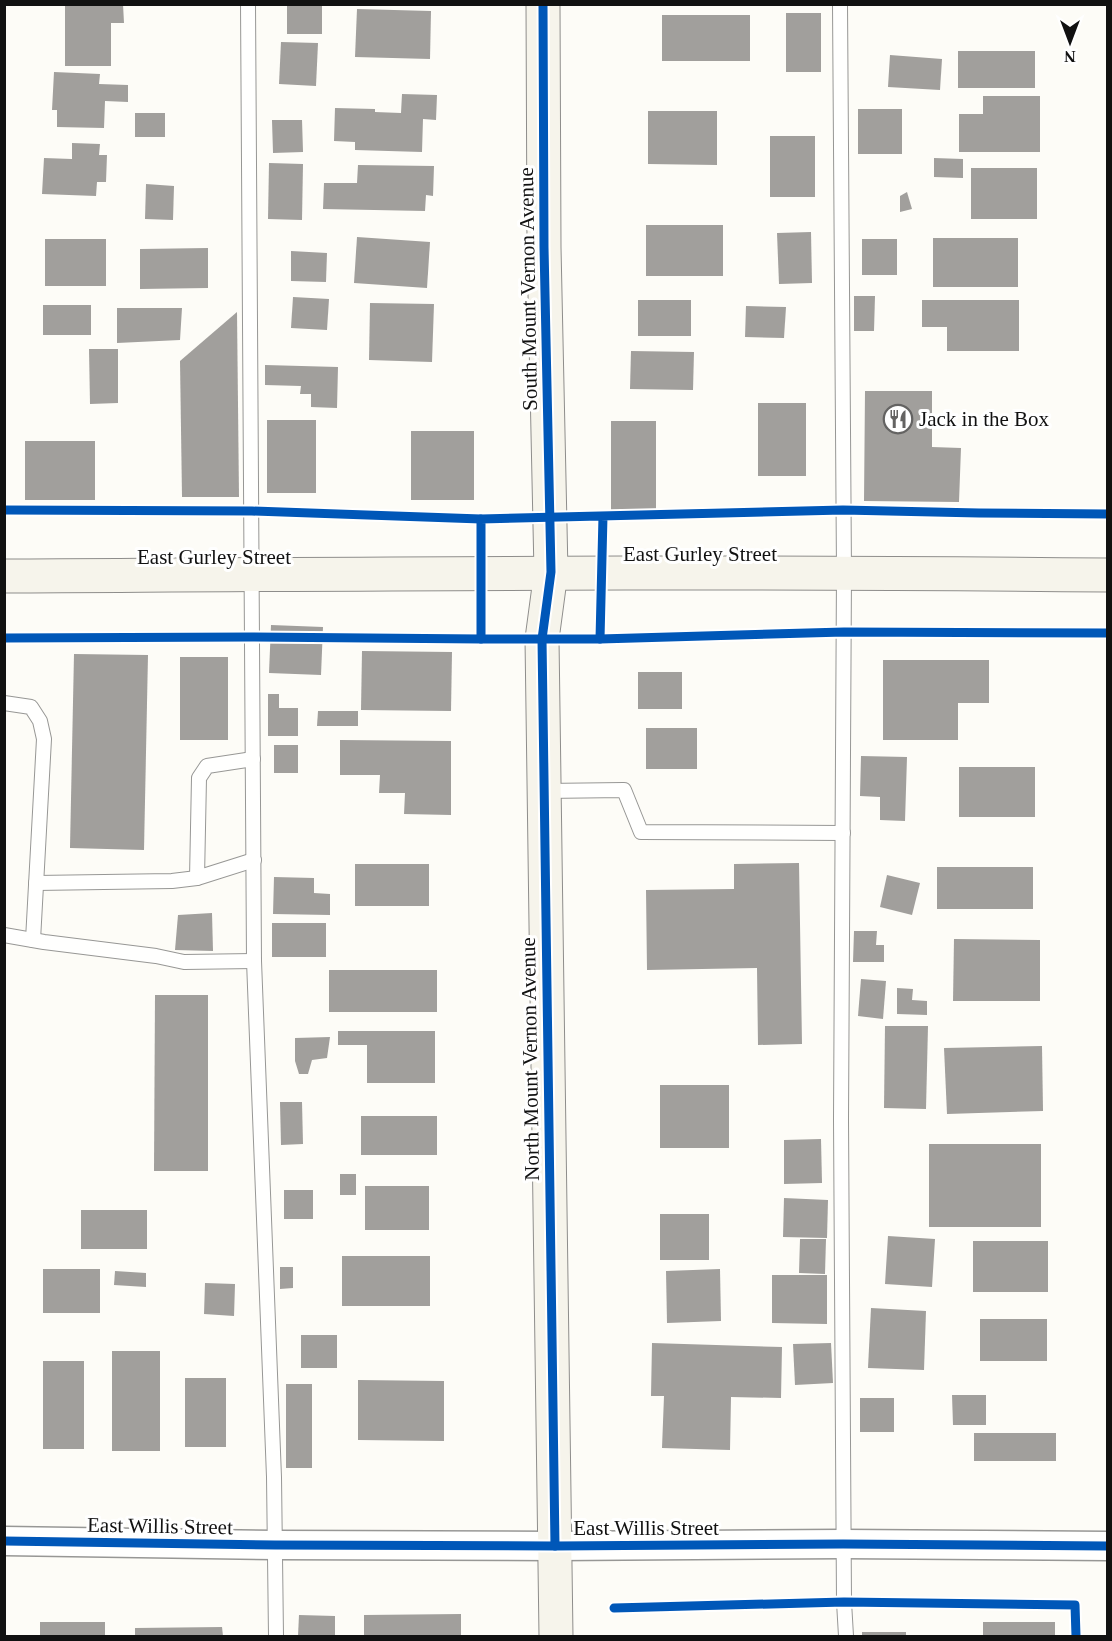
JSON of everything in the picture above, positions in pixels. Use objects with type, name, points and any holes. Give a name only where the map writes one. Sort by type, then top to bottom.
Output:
[{"type":"street","name":"South Mount Vernon Avenue","points":[[543,4],[544,247],[551,572]]},
{"type":"street","name":"East Gurley Street","points":[[4,576],[551,572],[1107,575]]},
{"type":"street","name":"North Mount Vernon Avenue","points":[[551,572],[542,639],[556,1636]]},
{"type":"street","name":"East Willis Street","points":[[4,1541],[275,1545],[1107,1546]]},
{"type":"lane","points":[[248,4],[254,961],[274,1477],[276,1636]]},
{"type":"lane","points":[[840,4],[844,572],[841,1120],[843,1544],[846,1636]]},
{"type":"lane","points":[[4,703],[31,707],[39,721],[44,739],[33,940]]},
{"type":"lane","points":[[197,878],[199,778],[207,766],[253,759]]},
{"type":"lane","points":[[544,791],[624,790],[641,832],[843,833]]},
{"type":"lane","points":[[36,883],[172,881],[197,878],[254,860]]},
{"type":"lane","points":[[4,935],[184,962],[254,961]]},
{"type":"building","points":[[65,4],[123,4],[124,23],[111,23],[111,66],[65,66]]},
{"type":"building","points":[[287,4],[322,4],[322,34],[287,34]]},
{"type":"building","points":[[357,9],[431,11],[430,59],[355,57]]},
{"type":"building","points":[[786,13],[821,13],[821,72],[786,72]]},
{"type":"building","points":[[662,15],[750,15],[750,61],[662,61]]},
{"type":"building","points":[[281,42],[318,43],[316,86],[279,84]]},
{"type":"building","points":[[958,51],[1035,51],[1035,88],[958,88]]},
{"type":"building","points":[[890,55],[942,59],[940,90],[888,87]]},
{"type":"building","points":[[54,72],[100,74],[99,84],[128,85],[128,102],[105,101],[104,128],[57,127],[57,110],[52,110]]},
{"type":"building","points":[[402,94],[437,95],[436,120],[423,119],[422,152],[355,150],[355,142],[334,141],[335,108],[375,109],[375,112],[401,113]]},
{"type":"building","points":[[983,96],[1040,96],[1040,152],[959,152],[959,114],[983,114]]},
{"type":"building","points":[[858,109],[902,109],[902,154],[858,154]]},
{"type":"building","points":[[648,111],[717,111],[717,165],[648,164]]},
{"type":"building","points":[[135,113],[165,113],[165,137],[135,137]]},
{"type":"building","points":[[272,120],[302,120],[303,152],[273,153]]},
{"type":"building","points":[[770,136],[815,136],[815,197],[770,197]]},
{"type":"building","points":[[72,143],[100,144],[99,155],[107,155],[106,182],[97,182],[96,196],[42,194],[44,158],[72,159]]},
{"type":"building","points":[[934,158],[963,159],[963,178],[934,177]]},
{"type":"building","points":[[269,163],[303,164],[302,220],[268,219]]},
{"type":"building","points":[[358,165],[434,166],[433,196],[426,195],[425,211],[323,209],[324,183],[357,183]]},
{"type":"building","points":[[971,168],[1037,168],[1037,219],[971,219]]},
{"type":"building","points":[[146,184],[174,186],[173,220],[145,219]]},
{"type":"building","points":[[907,192],[912,209],[900,212],[900,196]]},
{"type":"building","points":[[646,225],[723,225],[723,276],[646,276]]},
{"type":"building","points":[[811,232],[812,283],[779,284],[777,233]]},
{"type":"building","points":[[357,237],[430,242],[427,288],[354,283]]},
{"type":"building","points":[[933,238],[1018,238],[1018,287],[933,287]]},
{"type":"building","points":[[45,239],[106,239],[106,286],[45,286]]},
{"type":"building","points":[[862,239],[897,239],[897,275],[862,275]]},
{"type":"building","points":[[208,248],[208,288],[140,289],[140,249]]},
{"type":"building","points":[[291,251],[327,253],[326,282],[291,281]]},
{"type":"building","points":[[854,296],[875,296],[874,331],[854,331]]},
{"type":"building","points":[[293,297],[329,299],[327,330],[291,328]]},
{"type":"building","points":[[638,300],[691,300],[691,336],[638,336]]},
{"type":"building","points":[[922,300],[1019,300],[1019,351],[947,351],[947,327],[922,327]]},
{"type":"building","points":[[370,303],[434,304],[432,362],[369,360]]},
{"type":"building","points":[[43,305],[91,305],[91,335],[43,335]]},
{"type":"building","points":[[746,306],[786,307],[784,338],[745,337]]},
{"type":"building","points":[[117,308],[182,308],[180,340],[117,343]]},
{"type":"building","points":[[237,312],[239,497],[182,497],[180,361]]},
{"type":"building","points":[[89,349],[118,349],[118,403],[90,404]]},
{"type":"building","points":[[631,351],[694,352],[693,390],[630,389]]},
{"type":"building","points":[[265,365],[338,367],[337,408],[311,407],[311,394],[300,394],[301,386],[265,385]]},
{"type":"building","name":"Jack in the Box","points":[[865,391],[932,391],[932,447],[961,448],[959,502],[864,501]]},
{"type":"building","points":[[758,403],[806,403],[806,476],[758,476]]},
{"type":"building","points":[[267,420],[316,420],[316,493],[267,493]]},
{"type":"building","points":[[611,421],[656,421],[656,510],[611,510]]},
{"type":"building","points":[[411,431],[474,431],[474,500],[411,500]]},
{"type":"building","points":[[25,441],[95,441],[95,500],[25,500]]},
{"type":"building","points":[[271,625],[323,627],[321,675],[269,673]]},
{"type":"building","points":[[362,651],[452,652],[451,711],[361,710]]},
{"type":"building","points":[[74,654],[148,655],[144,850],[70,848]]},
{"type":"building","points":[[180,657],[228,657],[228,740],[180,740]]},
{"type":"building","points":[[883,660],[989,660],[989,703],[958,703],[958,740],[883,740]]},
{"type":"building","points":[[638,672],[682,672],[682,709],[638,709]]},
{"type":"building","points":[[268,694],[279,694],[279,708],[298,708],[298,736],[268,736]]},
{"type":"building","points":[[318,711],[358,711],[358,726],[317,726]]},
{"type":"building","points":[[646,728],[697,728],[697,769],[646,769]]},
{"type":"building","points":[[340,740],[451,741],[451,815],[404,814],[405,793],[379,793],[380,775],[340,775]]},
{"type":"building","points":[[274,745],[298,745],[298,773],[274,773]]},
{"type":"building","points":[[861,756],[907,757],[905,821],[880,820],[880,797],[860,796]]},
{"type":"building","points":[[959,767],[1035,767],[1035,817],[959,817]]},
{"type":"building","points":[[799,863],[802,1044],[758,1045],[757,968],[647,970],[646,890],[734,889],[734,864]]},
{"type":"building","points":[[355,864],[429,864],[429,906],[355,906]]},
{"type":"building","points":[[937,867],[1033,867],[1033,909],[937,909]]},
{"type":"building","points":[[887,875],[920,883],[912,915],[880,907]]},
{"type":"building","points":[[274,877],[314,878],[314,893],[330,894],[330,915],[273,914]]},
{"type":"building","points":[[212,913],[213,951],[175,950],[178,915]]},
{"type":"building","points":[[272,923],[326,923],[326,957],[272,957]]},
{"type":"building","points":[[854,931],[877,931],[876,945],[884,945],[884,962],[853,962]]},
{"type":"building","points":[[954,939],[1040,940],[1040,1001],[953,1001]]},
{"type":"building","points":[[329,970],[437,970],[437,1012],[329,1012]]},
{"type":"building","points":[[861,979],[886,981],[883,1019],[858,1016]]},
{"type":"building","points":[[897,988],[913,989],[912,1000],[927,1001],[927,1015],[897,1014]]},
{"type":"building","points":[[155,995],[208,995],[208,1171],[154,1171]]},
{"type":"building","points":[[885,1026],[928,1026],[926,1109],[884,1108]]},
{"type":"building","points":[[338,1031],[435,1031],[435,1083],[367,1083],[367,1045],[338,1045]]},
{"type":"building","points":[[330,1037],[327,1058],[312,1060],[308,1074],[299,1074],[295,1061],[295,1038]]},
{"type":"building","points":[[1042,1046],[1043,1111],[947,1114],[944,1048]]},
{"type":"building","points":[[660,1085],[729,1085],[729,1148],[660,1148]]},
{"type":"building","points":[[280,1102],[302,1102],[303,1144],[281,1145]]},
{"type":"building","points":[[361,1116],[437,1116],[437,1155],[361,1155]]},
{"type":"building","points":[[821,1139],[822,1183],[784,1184],[784,1140]]},
{"type":"building","points":[[929,1144],[1041,1144],[1041,1227],[929,1227]]},
{"type":"building","points":[[340,1174],[356,1174],[356,1195],[340,1195]]},
{"type":"building","points":[[365,1186],[429,1186],[429,1230],[365,1230]]},
{"type":"building","points":[[284,1190],[313,1190],[313,1219],[284,1219]]},
{"type":"building","points":[[784,1198],[828,1200],[827,1238],[783,1237]]},
{"type":"building","points":[[81,1210],[147,1210],[147,1249],[81,1249]]},
{"type":"building","points":[[660,1214],[709,1214],[709,1260],[660,1260]]},
{"type":"building","points":[[888,1236],[935,1239],[932,1287],[885,1284]]},
{"type":"building","points":[[800,1239],[826,1239],[825,1274],[799,1273]]},
{"type":"building","points":[[973,1241],[1048,1241],[1048,1292],[973,1292]]},
{"type":"building","points":[[342,1256],[430,1256],[430,1306],[342,1306]]},
{"type":"building","points":[[280,1267],[293,1267],[293,1288],[280,1289]]},
{"type":"building","points":[[43,1269],[100,1269],[100,1313],[43,1313]]},
{"type":"building","points":[[720,1269],[721,1321],[667,1323],[666,1271]]},
{"type":"building","points":[[115,1271],[146,1273],[146,1287],[114,1285]]},
{"type":"building","points":[[772,1275],[827,1275],[827,1324],[772,1323]]},
{"type":"building","points":[[205,1283],[235,1284],[234,1316],[204,1314]]},
{"type":"building","points":[[871,1308],[926,1311],[924,1370],[868,1368]]},
{"type":"building","points":[[980,1319],[1047,1319],[1047,1361],[980,1361]]},
{"type":"building","points":[[301,1335],[337,1335],[337,1368],[301,1368]]},
{"type":"building","points":[[652,1343],[782,1347],[781,1398],[731,1397],[730,1450],[662,1448],[664,1396],[651,1396]]},
{"type":"building","points":[[831,1343],[833,1383],[795,1385],[793,1344]]},
{"type":"building","points":[[112,1351],[160,1351],[160,1451],[112,1451]]},
{"type":"building","points":[[43,1361],[84,1361],[84,1449],[43,1449]]},
{"type":"building","points":[[185,1378],[226,1378],[226,1447],[185,1447]]},
{"type":"building","points":[[358,1380],[444,1381],[444,1441],[358,1440]]},
{"type":"building","points":[[286,1384],[312,1384],[312,1468],[286,1468]]},
{"type":"building","points":[[952,1395],[986,1395],[986,1425],[953,1425]]},
{"type":"building","points":[[860,1398],[894,1398],[894,1432],[860,1432]]},
{"type":"building","points":[[974,1433],[1056,1433],[1056,1461],[974,1461]]},
{"type":"building","points":[[461,1614],[461,1636],[364,1636],[364,1615]]},
{"type":"building","points":[[299,1615],[335,1616],[335,1636],[298,1636]]},
{"type":"building","points":[[40,1622],[105,1622],[105,1636],[40,1636]]},
{"type":"building","points":[[983,1622],[1055,1622],[1055,1636],[983,1636]]},
{"type":"building","points":[[222,1627],[223,1636],[135,1636],[135,1628]]},
{"type":"building","points":[[862,1632],[906,1632],[906,1636],[862,1636]]},
{"type":"cycle path","points":[[543,4],[544,247],[551,572],[542,639],[555,1546]]},
{"type":"cycle path","points":[[4,510],[252,511],[481,519]]},
{"type":"cycle path","points":[[603,516],[600,639],[481,639],[481,519],[843,510],[1108,514]]},
{"type":"cycle path","points":[[600,639],[844,632],[1108,633]]},
{"type":"cycle path","points":[[4,638],[481,639]]},
{"type":"cycle path","points":[[4,1541],[275,1545],[1108,1546]]},
{"type":"cycle path","points":[[614,1608],[844,1602],[1075,1605],[1076,1636]]},
{"type":"place","name":"Jack in the Box","points":[[898,419]]}]
